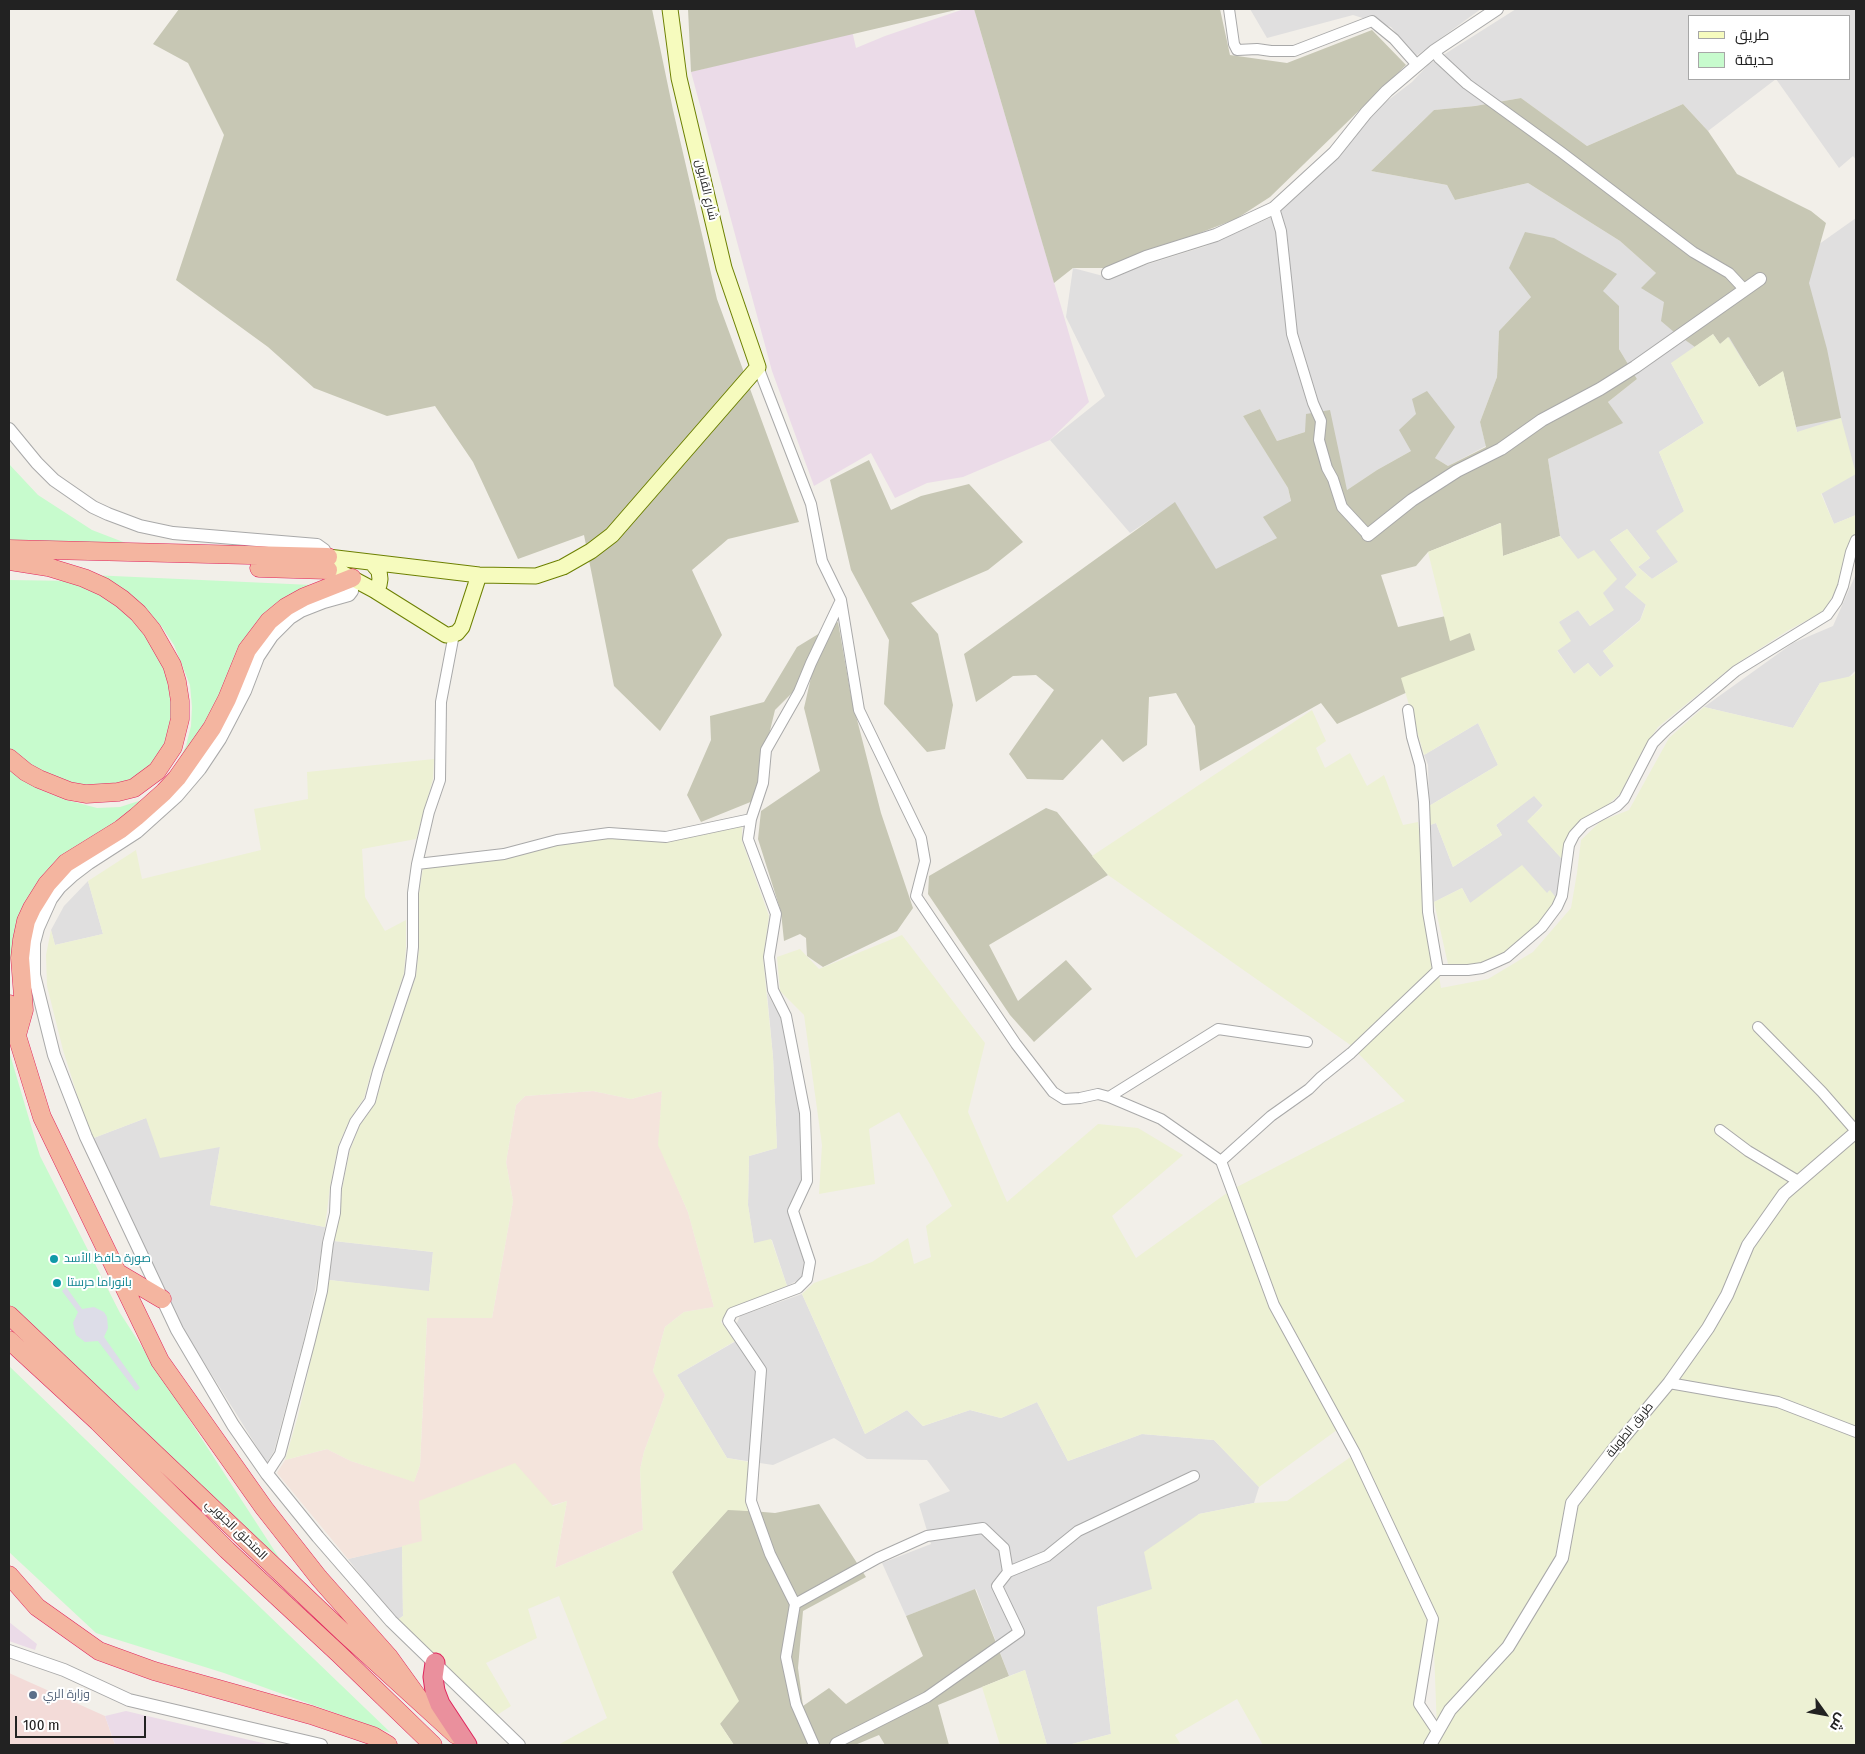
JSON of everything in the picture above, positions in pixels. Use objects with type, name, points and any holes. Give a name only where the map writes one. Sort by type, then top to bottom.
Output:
[{"type":"highway","points":[[9,557],[328,564]]},
{"type":"highway","points":[[9,557],[84,578],[116,595],[138,613],[152,630],[172,665],[180,701],[180,719],[173,747],[157,770],[134,788],[118,792],[86,794],[70,791],[26,772],[9,758]]},
{"type":"highway","points":[[17,1036],[24,1010],[20,958],[22,940],[26,921],[35,902],[47,884],[66,863],[136,817],[177,778],[212,728],[227,699],[247,650],[269,621],[286,607],[304,597],[352,578]]},
{"type":"highway","points":[[9,1004],[42,1117],[160,1361],[264,1508],[319,1578],[389,1657],[425,1707]]},
{"type":"highway","points":[[118,1273],[162,1298]]},
{"type":"highway","name":"المتحلق الجنوبي","points":[[9,1315],[344,1633],[466,1744]]},
{"type":"highway","name":"المتحلق الجنوبي","points":[[9,1340],[98,1422],[227,1550],[433,1745]]},
{"type":"highway","points":[[9,1575],[37,1608],[98,1650],[154,1671],[311,1714],[373,1736],[388,1745]]},
{"type":"highway","points":[[435,1663],[433,1677],[435,1691],[440,1704],[466,1744]]},
{"type":"main road","name":"شارع القابون","points":[[670,9],[679,78],[724,268],[758,367]]},
{"type":"main road","points":[[328,564],[372,562],[479,575],[536,576],[563,567],[591,551],[612,535],[758,367]]},
{"type":"main road","points":[[372,562],[379,571],[380,580],[374,590]]},
{"type":"main road","points":[[328,564],[446,635],[454,634],[462,628],[479,575]]},
{"type":"street","points":[[1229,9],[1234,44],[1237,50],[1251,48],[1272,52],[1294,51],[1372,21],[1394,39],[1417,65]]},
{"type":"street","points":[[1108,273],[1146,257],[1216,235],[1274,208],[1334,153],[1366,113],[1387,91],[1434,51],[1497,9]]},
{"type":"street","points":[[1434,51],[1467,84],[1561,152],[1693,252],[1729,274],[1744,289]]},
{"type":"street","points":[[1274,208],[1281,231],[1292,334],[1313,403],[1322,421],[1319,440],[1327,468],[1334,479],[1342,507],[1368,535],[1412,500],[1449,476],[1501,449],[1542,420],[1600,389],[1635,367],[1760,279]]},
{"type":"street","points":[[758,367],[811,504],[822,561],[842,600],[860,710],[921,838],[925,862],[916,896],[1016,1044],[1054,1092],[1064,1099],[1098,1094],[1110,1097],[1161,1119],[1220,1161],[1274,1305],[1355,1453],[1433,1619],[1419,1704],[1437,1731]]},
{"type":"street","points":[[9,429],[54,480],[93,507],[108,514],[140,526],[173,533],[317,545],[324,550],[328,564]]},
{"type":"street","points":[[1220,1161],[1271,1116],[1309,1089],[1351,1054],[1438,970],[1482,968],[1512,953],[1542,927],[1557,908],[1562,896],[1569,845],[1574,836],[1584,824],[1617,806],[1624,800],[1653,743],[1666,730],[1736,671],[1827,615],[1837,601],[1856,540]]},
{"type":"street","points":[[1848,567],[1856,575]]},
{"type":"street","points":[[352,578],[352,591],[348,595],[324,602],[301,612],[290,618],[272,636],[258,657],[245,691],[229,724],[200,769],[177,796],[151,821],[72,876],[51,899],[38,928],[34,951],[34,974],[54,1055],[86,1137],[177,1330],[233,1425],[267,1474],[318,1537],[392,1621],[519,1745]]},
{"type":"street","points":[[814,1745],[796,1704],[786,1657],[795,1604],[770,1554],[751,1501],[761,1370],[728,1321],[732,1312],[798,1288],[807,1279],[810,1262],[793,1210],[807,1181],[805,1113],[786,1016],[773,990],[769,957],[776,914],[748,839],[751,819],[762,783],[766,750],[799,692],[842,600]]},
{"type":"street","points":[[267,1474],[280,1454],[322,1291],[328,1243],[335,1214],[336,1188],[344,1148],[355,1122],[370,1101],[410,975],[413,948],[413,894],[417,864],[429,812],[440,780],[441,702],[454,634]]},
{"type":"street","points":[[1408,710],[1412,737],[1420,765],[1424,802],[1428,912],[1438,970]]},
{"type":"street","points":[[417,864],[504,854],[557,840],[609,833],[666,837],[751,819]]},
{"type":"street","points":[[1758,1027],[1822,1092],[1856,1131]]},
{"type":"street","points":[[1110,1097],[1218,1029],[1306,1042]]},
{"type":"street","points":[[1720,1130],[1748,1151],[1798,1181]]},
{"type":"street","name":"طريق الطويلة","points":[[1430,1745],[1450,1710],[1508,1647],[1562,1558],[1572,1503],[1669,1383],[1708,1328],[1727,1295],[1748,1245],[1784,1194],[1856,1131]]},
{"type":"street","points":[[1669,1383],[1778,1402],[1856,1432]]},
{"type":"street","points":[[835,1745],[927,1697],[1019,1632],[997,1586],[1008,1572],[1048,1556],[1078,1532],[1194,1476]]},
{"type":"street","points":[[795,1604],[878,1558],[927,1536],[982,1528],[1004,1548],[1008,1572]]},
{"type":"street","points":[[9,1651],[64,1670],[129,1700],[275,1739],[321,1745]]},
{"type":"shaded area","points":[[179,9],[652,9],[673,110],[717,299],[799,522],[728,539],[692,570],[722,635],[660,731],[614,686],[584,535],[518,559],[473,462],[435,406],[387,416],[314,388],[268,347],[176,280],[224,135],[188,63],[153,44]]},
{"type":"shaded area","points":[[688,9],[960,9],[691,72]]},
{"type":"shaded area","points":[[964,9],[974,9],[1089,402],[1050,440],[963,477],[927,483],[895,498],[871,453],[814,486],[772,371],[691,72],[761,54],[851,26],[856,48]]},
{"type":"shaded area","points":[[974,9],[1220,9],[1230,55],[1287,63],[1372,30],[1406,65],[1270,197],[1236,219],[1109,268],[1073,268],[1054,283]]},
{"type":"shaded area","points":[[1250,9],[1481,9],[1416,56],[1391,27],[1353,15],[1267,38]]},
{"type":"shaded area","points":[[1516,9],[1856,9],[1856,160],[1853,156],[1839,168],[1777,80],[1850,80],[1850,15],[1688,15],[1688,80],[1775,80],[1708,131],[1683,104],[1587,146],[1521,98],[1475,106],[1434,110],[1371,171],[1447,185],[1455,200],[1528,183],[1620,241],[1656,273],[1716,317],[1856,218],[1856,515],[1834,524],[1797,432],[1783,372],[1671,363],[1704,423],[1659,452],[1684,511],[1678,562],[1652,579],[1638,567],[1650,558],[1627,529],[1610,540],[1637,575],[1625,587],[1646,604],[1640,620],[1603,651],[1614,666],[1600,677],[1588,663],[1574,674],[1557,650],[1558,622],[1578,610],[1590,626],[1613,610],[1560,536],[1548,459],[1622,423],[1608,402],[1637,379],[1619,349],[1619,306],[1531,297],[1499,331],[1497,377],[1480,422],[1486,446],[1448,466],[1435,458],[1417,414],[1411,451],[1347,490],[1305,432],[1277,441],[1260,409],[1243,416],[1288,488],[1291,502],[1277,538],[1216,570],[1175,503],[1130,533],[1050,440],[1105,396],[1066,317],[1073,268],[1107,277],[1206,246],[1272,217],[1378,108],[1412,82],[1429,64]]},
{"type":"shaded area","points":[[1521,98],[1587,146],[1683,104],[1708,131],[1737,174],[1811,211],[1826,223],[1809,283],[1827,349],[1841,418],[1796,427],[1783,372],[1759,387],[1729,337],[1720,344],[1713,334],[1695,347],[1674,332],[1661,321],[1664,302],[1641,288],[1656,273],[1620,241],[1528,183],[1455,200],[1447,185],[1371,171],[1434,110],[1475,106]]},
{"type":"shaded area","points":[[1525,232],[1554,238],[1617,274],[1603,291],[1619,306],[1619,349],[1637,379],[1608,402],[1623,423],[1548,459],[1560,536],[1503,556],[1500,523],[1428,552],[1416,566],[1381,575],[1398,627],[1463,612],[1484,648],[1410,691],[1337,724],[1321,703],[1200,771],[1195,726],[1176,693],[1149,697],[1147,745],[1123,762],[1102,739],[1063,780],[1027,779],[1009,754],[1054,690],[1036,675],[1013,676],[976,702],[964,654],[1175,502],[1216,569],[1277,538],[1263,517],[1291,501],[1288,488],[1243,416],[1260,409],[1277,441],[1305,432],[1306,414],[1330,410],[1347,490],[1411,451],[1399,430],[1416,414],[1412,399],[1427,391],[1455,427],[1435,458],[1448,466],[1486,447],[1480,422],[1497,377],[1499,331],[1531,297],[1509,268]]},
{"type":"shaded area","points":[[1713,334],[1720,344],[1728,337],[1759,387],[1783,371],[1797,432],[1841,418],[1856,474],[1821,494],[1834,524],[1856,515],[1856,534],[1851,539],[1836,590],[1824,611],[1787,631],[1733,666],[1658,727],[1642,751],[1620,794],[1603,809],[1577,826],[1567,837],[1562,859],[1527,821],[1543,806],[1534,796],[1496,825],[1502,835],[1453,867],[1436,823],[1430,825],[1429,806],[1498,765],[1478,723],[1424,755],[1401,678],[1475,650],[1470,633],[1450,641],[1428,552],[1501,523],[1503,556],[1560,536],[1578,559],[1594,550],[1617,579],[1603,593],[1614,610],[1590,626],[1578,610],[1559,622],[1571,641],[1557,651],[1574,674],[1588,663],[1600,677],[1614,666],[1603,651],[1640,621],[1646,605],[1625,587],[1637,575],[1610,540],[1627,529],[1650,558],[1638,567],[1652,579],[1678,562],[1656,531],[1684,511],[1659,452],[1704,423],[1671,363]]},
{"type":"shaded area","points":[[869,460],[891,510],[921,496],[969,484],[1023,542],[988,570],[911,603],[938,634],[953,705],[945,749],[927,752],[884,704],[889,640],[851,570],[830,480]]},
{"type":"shaded area","points":[[1855,576],[1856,670],[1846,680],[1820,683],[1793,728],[1704,707],[1793,643],[1833,626]]},
{"type":"shaded area","points":[[838,622],[851,696],[881,813],[913,908],[897,931],[823,967],[807,956],[806,938],[800,934],[784,941],[781,912],[758,839],[761,811],[820,771],[804,708],[812,673],[775,710],[753,801],[701,822],[687,795],[711,740],[710,716],[764,702],[797,647]]},
{"type":"shaded area","points":[[1856,672],[1856,1745],[1263,1745],[1237,1699],[1175,1735],[1181,1745],[1068,1745],[1111,1734],[1097,1607],[1152,1589],[1144,1552],[1199,1514],[1254,1503],[1287,1501],[1355,1454],[1341,1427],[1259,1487],[1214,1440],[1142,1434],[1068,1461],[1037,1402],[1001,1418],[970,1410],[923,1426],[907,1410],[865,1434],[802,1294],[814,1283],[872,1262],[908,1238],[914,1264],[931,1257],[926,1226],[952,1206],[899,1112],[869,1129],[875,1184],[819,1194],[822,1145],[804,1015],[780,991],[777,957],[800,949],[819,969],[902,935],[985,1043],[968,1112],[1007,1202],[1098,1124],[1138,1128],[1183,1155],[1112,1216],[1136,1258],[1231,1190],[1405,1101],[1349,1044],[1108,875],[1092,856],[1312,710],[1326,741],[1316,748],[1325,768],[1350,753],[1367,786],[1384,775],[1403,825],[1418,822],[1428,912],[1441,988],[1488,979],[1533,952],[1571,908],[1581,840],[1601,821],[1629,810],[1669,738],[1704,707],[1793,728],[1820,683],[1852,676]],"holes":[[[1433,1623],[1437,1730],[1419,1704]]]},
{"type":"shaded area","points":[[1478,723],[1498,765],[1429,806],[1428,765],[1424,755]]},
{"type":"shaded area","points":[[434,759],[433,779],[416,839],[362,849],[365,897],[385,931],[406,920],[404,973],[364,1098],[350,1119],[338,1146],[325,1227],[210,1205],[220,1147],[160,1158],[146,1118],[91,1139],[63,1050],[47,986],[46,955],[51,930],[55,945],[103,934],[88,881],[136,850],[142,879],[261,850],[254,809],[308,799],[307,772]]},
{"type":"shaded area","points":[[1534,795],[1543,805],[1528,821],[1562,859],[1562,873],[1557,899],[1549,891],[1547,894],[1470,903],[1462,888],[1434,902],[1430,825],[1436,823],[1453,867],[1502,835],[1496,825]]},
{"type":"shaded area","points":[[1046,808],[1057,812],[1108,875],[989,945],[1018,1001],[1066,960],[1092,989],[1034,1042],[1010,1015],[928,894],[929,876]]},
{"type":"shaded area","points":[[742,826],[742,841],[769,916],[763,958],[773,1057],[777,1148],[749,1156],[748,1205],[754,1243],[771,1239],[787,1286],[728,1309],[721,1322],[735,1341],[677,1375],[727,1458],[749,1462],[745,1501],[748,1511],[728,1510],[672,1572],[739,1701],[720,1724],[734,1745],[558,1745],[607,1718],[559,1596],[528,1609],[537,1638],[486,1663],[511,1706],[494,1717],[396,1621],[403,1616],[402,1546],[422,1541],[419,1501],[515,1463],[553,1506],[567,1501],[555,1568],[643,1530],[640,1470],[644,1452],[665,1395],[653,1371],[665,1327],[684,1312],[714,1307],[688,1212],[658,1145],[662,1091],[631,1099],[593,1091],[525,1096],[516,1105],[506,1162],[513,1201],[492,1318],[427,1318],[420,1465],[414,1482],[351,1461],[327,1449],[285,1460],[298,1416],[329,1280],[429,1291],[433,1252],[334,1241],[350,1150],[360,1125],[375,1104],[416,976],[419,948],[419,894],[423,867],[609,837]]},
{"type":"shaded area","points":[[1522,865],[1547,893],[1550,890],[1557,899],[1549,913],[1517,945],[1494,959],[1468,966],[1448,964],[1434,902],[1462,888],[1470,903]]},
{"type":"shaded area","points":[[88,881],[103,934],[55,945],[51,930],[64,906]]},
{"type":"shaded area","points":[[767,993],[783,1021],[801,1114],[802,1183],[788,1214],[804,1262],[802,1278],[787,1286],[772,1240],[754,1244],[748,1205],[749,1156],[777,1148],[773,1057]]},
{"type":"shaded area","points":[[593,1091],[631,1099],[662,1091],[659,1145],[688,1212],[714,1307],[684,1312],[665,1327],[653,1371],[665,1395],[644,1452],[640,1470],[643,1530],[555,1568],[567,1501],[423,1542],[348,1559],[277,1473],[285,1460],[327,1449],[351,1461],[414,1481],[420,1465],[427,1318],[492,1318],[513,1201],[506,1162],[516,1105],[525,1096]]},
{"type":"shaded area","points":[[146,1118],[220,1147],[210,1205],[325,1227],[315,1290],[304,1339],[274,1451],[267,1463],[182,1327],[91,1139]]},
{"type":"shaded area","points":[[334,1241],[433,1252],[429,1292],[329,1280]]},
{"type":"shaded area","points":[[66,1287],[82,1309],[94,1307],[104,1312],[107,1317],[108,1328],[104,1337],[140,1388],[136,1391],[98,1341],[85,1342],[76,1335],[73,1323],[78,1312],[62,1291]]},
{"type":"shaded area","points":[[802,1294],[865,1434],[907,1410],[923,1426],[970,1410],[1001,1418],[1037,1402],[1068,1461],[1142,1434],[1214,1440],[1259,1487],[1254,1503],[1199,1514],[1152,1590],[1097,1607],[1111,1734],[1068,1745],[1047,1745],[1025,1670],[1009,1676],[976,1589],[906,1616],[882,1563],[931,1544],[919,1504],[950,1491],[927,1460],[867,1459],[834,1438],[773,1465],[727,1458],[677,1375],[743,1337],[736,1325],[740,1316]]},
{"type":"shaded area","points":[[819,1504],[866,1577],[803,1611],[798,1668],[803,1706],[829,1688],[846,1704],[923,1656],[906,1616],[975,1589],[1009,1676],[938,1705],[949,1745],[885,1745],[879,1735],[855,1745],[734,1745],[720,1724],[672,1572],[728,1509],[775,1513]]},
{"type":"shaded area","points":[[402,1546],[403,1616],[396,1621],[348,1559]]},
{"type":"shaded area","points":[[9,1622],[37,1644],[35,1650],[9,1641]]},
{"type":"shaded area","points":[[1025,1670],[1047,1745],[1000,1745],[982,1687]]},
{"type":"shaded area","name":"وزارة الري","points":[[9,1673],[105,1716],[115,1745],[9,1745]]},
{"type":"shaded area","points":[[126,1711],[271,1745],[115,1745],[105,1716]]},
{"type":"green space","points":[[9,464],[38,495],[92,530],[144,550],[9,544]]},
{"type":"green space","points":[[91,575],[334,586],[294,601],[169,788],[67,862],[14,976],[9,953],[9,767],[18,776],[41,790],[67,800],[97,808],[120,807],[142,800],[163,783],[175,768],[186,746],[191,726],[190,685],[174,645],[147,610],[129,595]]},
{"type":"green space","points":[[9,580],[71,581],[87,585],[138,619],[176,689],[165,761],[115,793],[47,779],[9,750]]},
{"type":"green space","points":[[9,1051],[40,1156],[120,1313],[287,1570],[9,1305]]},
{"type":"green space","points":[[9,1366],[391,1733],[224,1673],[96,1633],[9,1552]]},
{"type":"place","name":"صورة حافظ الأسد","points":[[54,1259]]},
{"type":"place","name":"بانوراما حرستا","points":[[57,1283]]},
{"type":"place","name":"وزارة الري","points":[[33,1695]]}]
